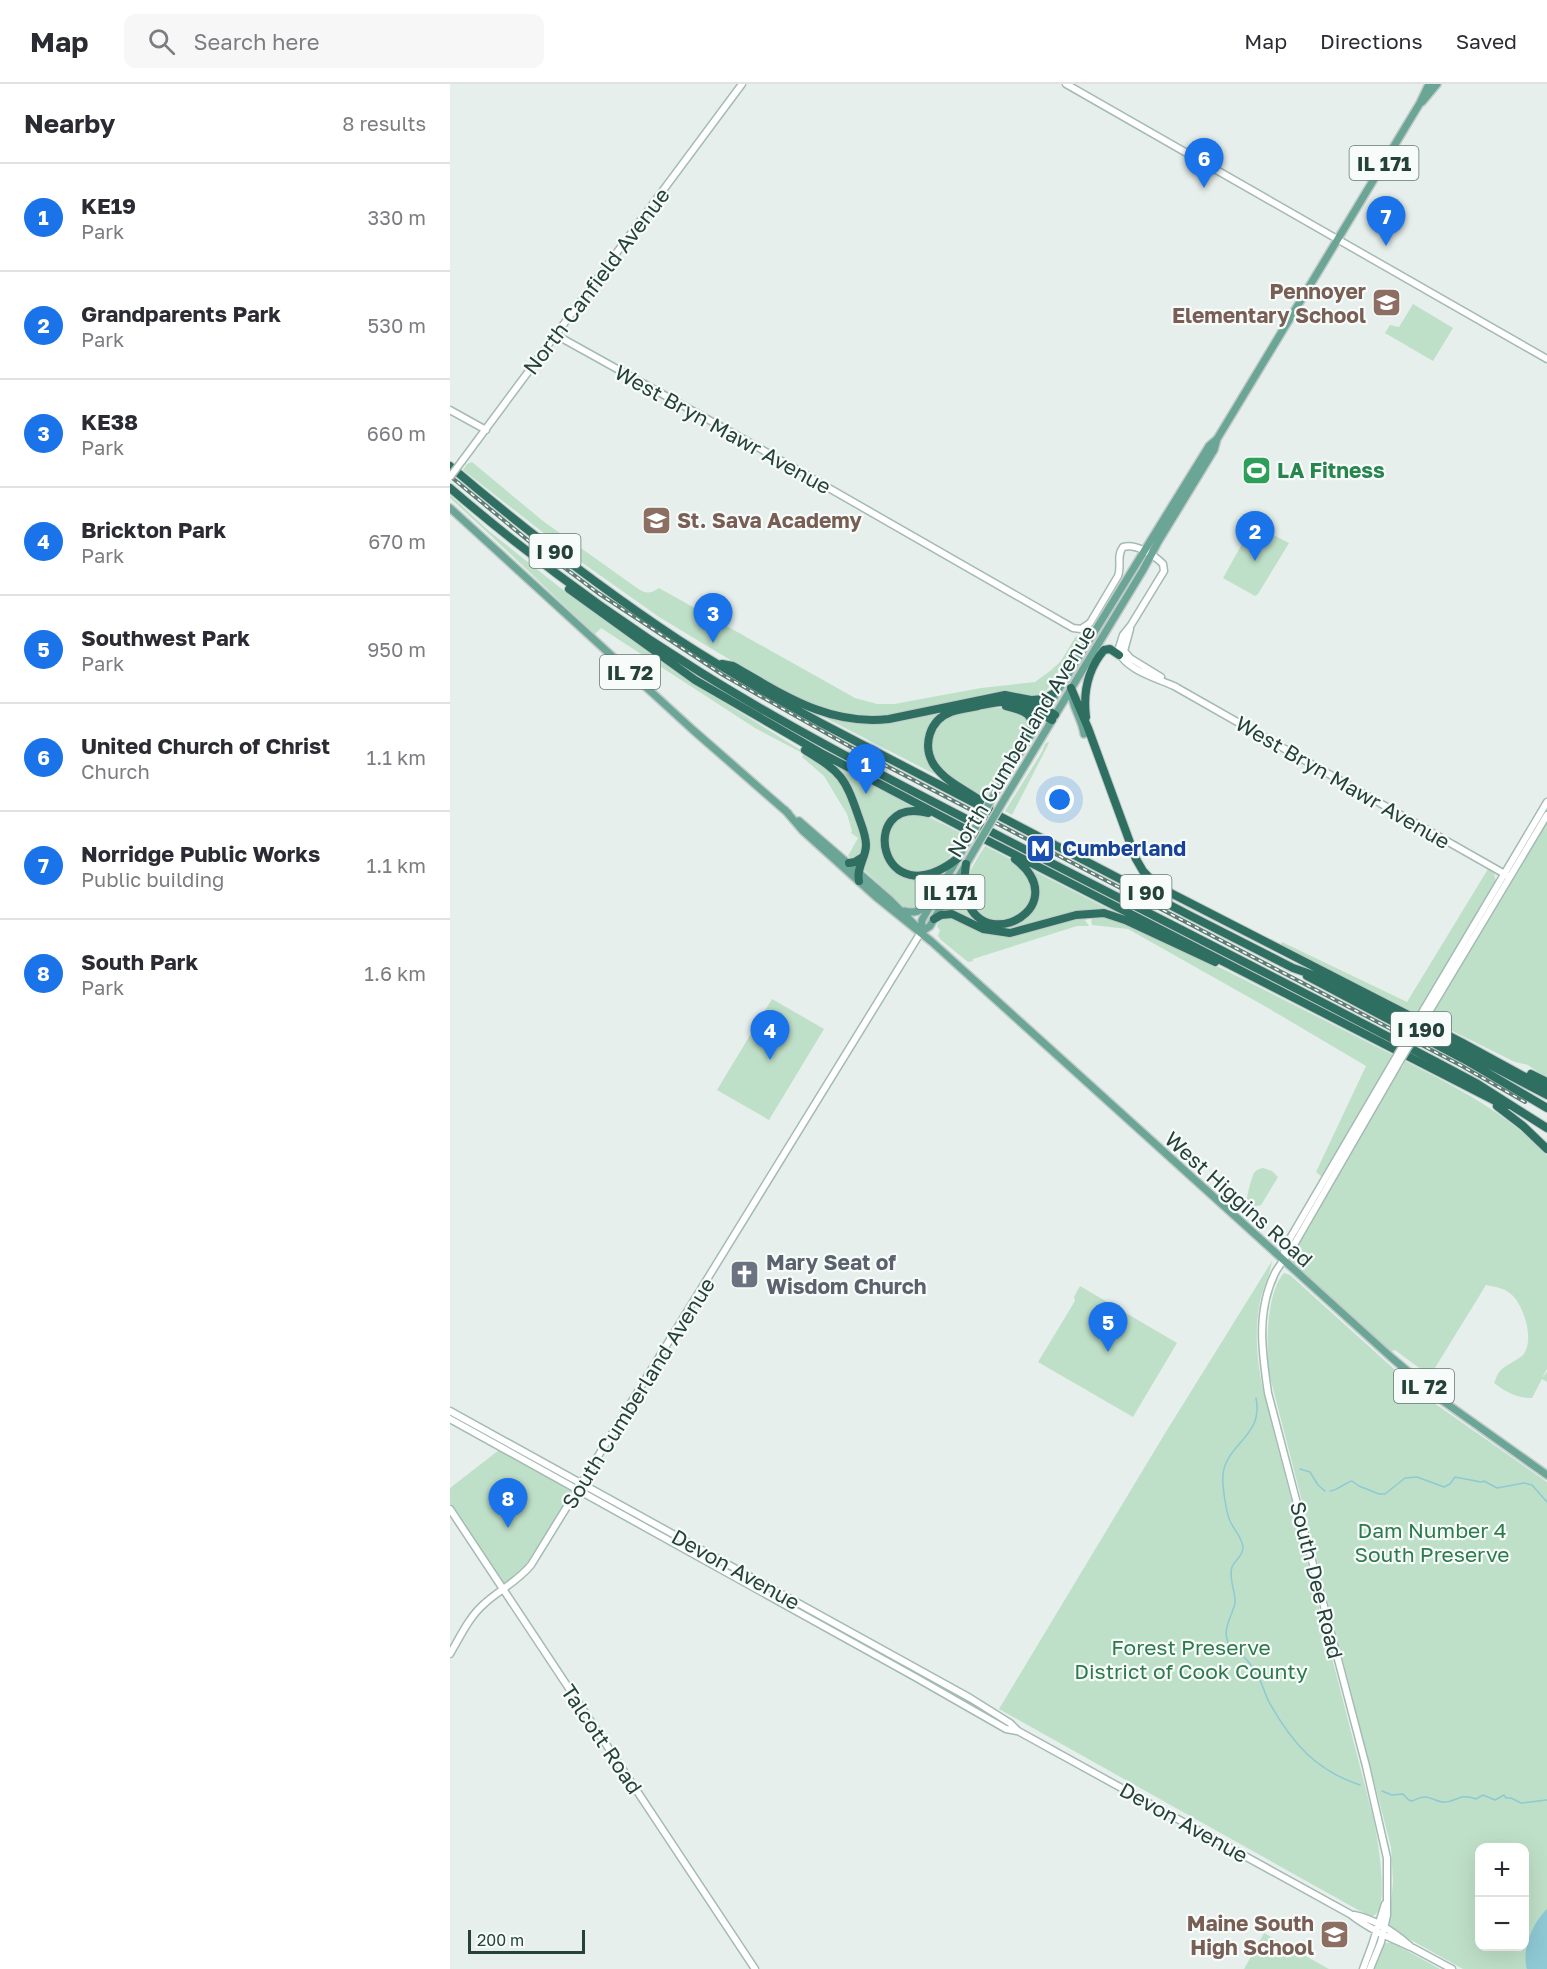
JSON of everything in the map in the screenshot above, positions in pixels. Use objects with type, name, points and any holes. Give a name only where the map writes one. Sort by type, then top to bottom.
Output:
[{"type":"highway","name":"I 90","points":[[450,466],[582,572],[715,663],[821,723],[1469,1062],[1547,1108]]},
{"type":"highway","name":"I 90","points":[[450,488],[508,537],[557,574],[632,628],[696,670],[848,758],[1476,1083],[1547,1128]]},
{"type":"highway","name":"I 190","points":[[557,574],[570,590],[652,650],[695,680],[775,728],[992,843],[1465,1087],[1511,1116],[1547,1149]]},
{"type":"highway","points":[[1086,731],[1085,692],[1093,668],[1104,650],[1110,649],[1119,655]]},
{"type":"highway","points":[[715,663],[733,666],[812,709],[845,718],[890,719],[996,695],[1013,695],[1030,700],[1044,699],[1056,692]]},
{"type":"highway","points":[[1071,688],[1136,859],[1143,871],[1157,886],[1461,1042],[1547,1089]]},
{"type":"highway","points":[[1030,700],[1053,717]]},
{"type":"highway","points":[[999,816],[982,801],[939,771],[933,763],[928,743],[931,729],[951,712],[996,703],[1016,703],[1044,712]]},
{"type":"highway","points":[[996,703],[1029,715],[1033,726],[1030,734]]},
{"type":"highway","points":[[775,728],[830,766],[844,781],[850,792],[866,845],[859,881]]},
{"type":"highway","points":[[946,819],[916,811],[898,814],[890,822],[885,832],[886,852],[890,861],[902,872],[921,876],[938,871],[958,858]]},
{"type":"highway","points":[[966,864],[964,891],[971,908],[978,916],[987,922],[1001,925],[1012,923],[1023,917],[1035,898],[1032,877],[1019,862],[992,843]]},
{"type":"highway","points":[[849,863],[864,856]]},
{"type":"highway","points":[[934,919],[941,915],[952,914],[983,929],[1010,933],[1076,915],[1096,913],[1111,915],[1278,989]]},
{"type":"highway","name":"I 190","points":[[1293,968],[1316,976],[1393,1014],[1547,1095]]},
{"type":"highway","points":[[1461,1042],[1547,1082]]},
{"type":"highway","points":[[1465,1087],[1508,1108],[1547,1133]]},
{"type":"main road","name":"North Cumberland Avenue","points":[[921,932],[930,926],[1071,688],[1209,446],[1217,439],[1338,240],[1420,104],[1429,84]]},
{"type":"main road","name":"North Cumberland Avenue","points":[[1420,104],[1437,84]]},
{"type":"main road","name":"West Higgins Road","points":[[450,508],[785,810],[900,909],[921,932],[1283,1262],[1435,1395],[1547,1475]]},
{"type":"main road","name":"North Cumberland Avenue","points":[[921,932],[922,921],[994,793],[1056,692],[1147,553]]},
{"type":"main road","name":"West Higgins Road","points":[[785,810],[803,831],[906,922],[921,932]]},
{"type":"main road","points":[[900,909],[916,912],[937,895]]},
{"type":"street","name":"North Canfield Avenue","points":[[450,477],[742,84]]},
{"type":"street","points":[[1066,84],[1547,359]]},
{"type":"street","name":"West Bryn Mawr Avenue","points":[[556,335],[745,440],[1073,628],[1081,629],[1090,623],[1118,576],[1119,554],[1123,547],[1131,545],[1147,553],[1163,564],[1164,571],[1120,642],[1119,655],[1131,665],[1176,687],[1507,875]]},
{"type":"street","points":[[450,410],[486,430]]},
{"type":"street","name":"West Bryn Mawr Avenue","points":[[1131,625],[1124,646],[1127,654],[1176,687]]},
{"type":"street","points":[[1507,875],[1547,802]]},
{"type":"street","points":[[1507,875],[1547,815]]},
{"type":"street","name":"South Dee Road","points":[[1370,1969],[1386,1900],[1387,1858],[1371,1788],[1268,1393],[1262,1352],[1263,1320],[1269,1289],[1275,1273],[1291,1251],[1397,1060],[1507,875]]},
{"type":"street","name":"South Cumberland Avenue","points":[[450,1654],[472,1618],[483,1605],[511,1585],[531,1565],[921,932]]},
{"type":"street","name":"Devon Avenue","points":[[450,1410],[970,1698],[1010,1722],[1018,1731],[1350,1914],[1365,1917],[1380,1930],[1452,1969]]},
{"type":"street","name":"Devon Avenue","points":[[450,1419],[1005,1729],[1018,1731]]},
{"type":"street","name":"Talcott Road","points":[[450,1509],[755,1969]]},
{"type":"street","name":"South Dee Road","points":[[1363,1969],[1380,1930]]},
{"type":"green space","points":[[1413,304],[1453,328],[1433,361],[1385,333],[1390,325],[1399,327]]},
{"type":"green space","points":[[472,462],[543,521],[640,590],[648,592],[659,588],[855,698],[877,704],[894,704],[981,688],[1035,682],[1061,661],[1076,636],[1081,640],[1047,690],[1037,696],[994,692],[894,715],[864,717],[822,709],[757,676],[659,617],[577,559],[463,470],[467,464]]},
{"type":"green space","points":[[450,495],[489,531],[608,623],[691,682],[817,760],[832,772],[846,790],[863,839],[862,854],[854,860],[848,856],[858,838],[851,833],[847,814],[824,776],[802,757],[804,754],[755,728],[601,628],[595,634],[450,498]]},
{"type":"green space","points":[[1252,526],[1257,526],[1289,543],[1255,596],[1223,578]]},
{"type":"green space","points":[[956,707],[934,721],[926,736],[931,758],[942,778],[818,714],[846,721],[870,723]]},
{"type":"green space","points":[[990,708],[1012,710],[1029,722],[1028,729],[984,799],[942,770],[934,755],[932,740],[938,726],[950,717],[967,711]]},
{"type":"green space","points":[[1049,743],[1012,815],[1005,811]]},
{"type":"green space","points":[[832,763],[916,807],[898,813],[886,823],[881,837],[882,852],[889,865],[902,874],[919,878],[941,874],[918,907],[907,908],[902,905],[862,868],[869,844],[843,775]]},
{"type":"green space","points":[[907,814],[925,815],[963,834],[949,858],[938,868],[913,873],[896,863],[888,847],[889,831],[893,823]]},
{"type":"green space","points":[[1547,819],[1547,1078],[1528,1065],[1515,1062],[1430,1020],[1435,1011],[1433,1009]]},
{"type":"green space","points":[[985,846],[1016,863],[1029,878],[1032,891],[1030,903],[1012,918],[999,921],[987,918],[977,910],[970,896],[968,878]]},
{"type":"green space","points":[[1030,869],[1116,913],[1105,911],[1028,927],[998,929],[986,927],[955,912],[944,910],[961,881],[965,905],[977,919],[992,927],[1009,926],[1025,920],[1035,908],[1038,890]]},
{"type":"green space","points":[[1488,869],[1494,873],[1496,882],[1417,1014],[1281,945],[1282,942],[1407,1002]]},
{"type":"green space","points":[[1083,916],[1110,917],[1225,970],[1393,1055],[1324,1176],[1316,1172],[1366,1066],[1128,929],[1092,925],[1091,918],[1085,920],[1089,926],[1077,926],[968,962],[941,940],[938,936],[940,930],[937,927],[939,921],[946,917],[988,933],[1003,936]]},
{"type":"green space","points":[[772,999],[824,1029],[769,1120],[717,1090]]},
{"type":"green space","points":[[1405,1061],[1498,1113],[1547,1155],[1547,1369],[1542,1378],[1547,1372],[1547,1382],[1542,1379],[1532,1398],[1512,1394],[1494,1383],[1502,1369],[1523,1355],[1528,1341],[1524,1315],[1516,1300],[1506,1291],[1486,1285],[1430,1376],[1395,1350],[1389,1352],[1293,1263],[1291,1257],[1399,1067],[1402,1068]]},
{"type":"green space","points":[[1263,1168],[1272,1171],[1278,1177],[1261,1205],[1253,1207],[1247,1202],[1249,1187],[1254,1173]]},
{"type":"green space","name":"Forest Preserve District of Cook County","points":[[1272,1261],[1258,1313],[1257,1348],[1260,1371],[1375,1825],[1381,1868],[1382,1897],[1380,1908],[1373,1916],[1367,1915],[999,1709]]},
{"type":"green space","name":"Dam Number 4 South Preserve","points":[[1284,1273],[1290,1275],[1437,1405],[1547,1482],[1547,1969],[1463,1969],[1391,1929],[1389,1925],[1393,1882],[1391,1847],[1269,1373],[1269,1321],[1274,1293]]},
{"type":"green space","points":[[1080,1286],[1177,1343],[1133,1417],[1038,1362],[1075,1301],[1074,1297]]},
{"type":"green space","points":[[499,1450],[572,1491],[530,1559],[520,1572],[504,1584],[450,1503],[450,1488]]},
{"type":"green space","points":[[1264,1933],[1329,1969],[1244,1969]]},
{"type":"green space","points":[[1386,1943],[1393,1943],[1440,1969],[1373,1969]]},
{"type":"water","points":[[1547,1909],[1547,1969],[1527,1969],[1526,1953],[1529,1951],[1529,1940]]},
{"type":"waterway","points":[[1256,1398],[1255,1422],[1231,1454],[1223,1474],[1228,1513],[1242,1541],[1243,1548],[1231,1572],[1235,1603],[1226,1630],[1228,1643],[1252,1667],[1278,1717],[1306,1753],[1330,1771],[1360,1785]]},
{"type":"waterway","points":[[1300,1469],[1310,1472],[1325,1491]]},
{"type":"waterway","points":[[1330,1491],[1352,1481],[1379,1494],[1385,1494],[1405,1478],[1417,1477],[1444,1487],[1450,1484],[1455,1477],[1484,1481],[1497,1488],[1524,1483],[1532,1485],[1547,1502]]},
{"type":"waterway","points":[[1382,1791],[1392,1795],[1403,1794],[1411,1801],[1426,1797],[1448,1802],[1461,1797],[1476,1799],[1483,1795],[1495,1800],[1504,1795],[1506,1798],[1521,1803],[1547,1800]]},
{"type":"railway","points":[[450,476],[530,542],[598,593],[723,675],[856,750],[1462,1066],[1525,1102]]},
{"type":"place","name":"United Church of Christ","points":[[1204,188]]},
{"type":"place","name":"Norridge Public Works","points":[[1386,246]]},
{"type":"place","name":"Pennoyer Elementary School","points":[[1387,303]]},
{"type":"place","name":"LA Fitness","points":[[1256,470]]},
{"type":"place","name":"St. Sava Academy","points":[[656,520]]},
{"type":"place","name":"Grandparents Park","points":[[1255,561]]},
{"type":"place","name":"KE38","points":[[713,643]]},
{"type":"place","name":"KE19","points":[[866,794]]},
{"type":"place","name":"Cumberland","points":[[1041,848]]},
{"type":"place","name":"Brickton Park","points":[[770,1060]]},
{"type":"place","name":"Mary Seat of Wisdom Church","points":[[745,1274]]},
{"type":"place","name":"Southwest Park","points":[[1108,1352]]},
{"type":"place","name":"South Park","points":[[508,1528]]},
{"type":"place","name":"Maine South High School","points":[[1335,1935]]}]
